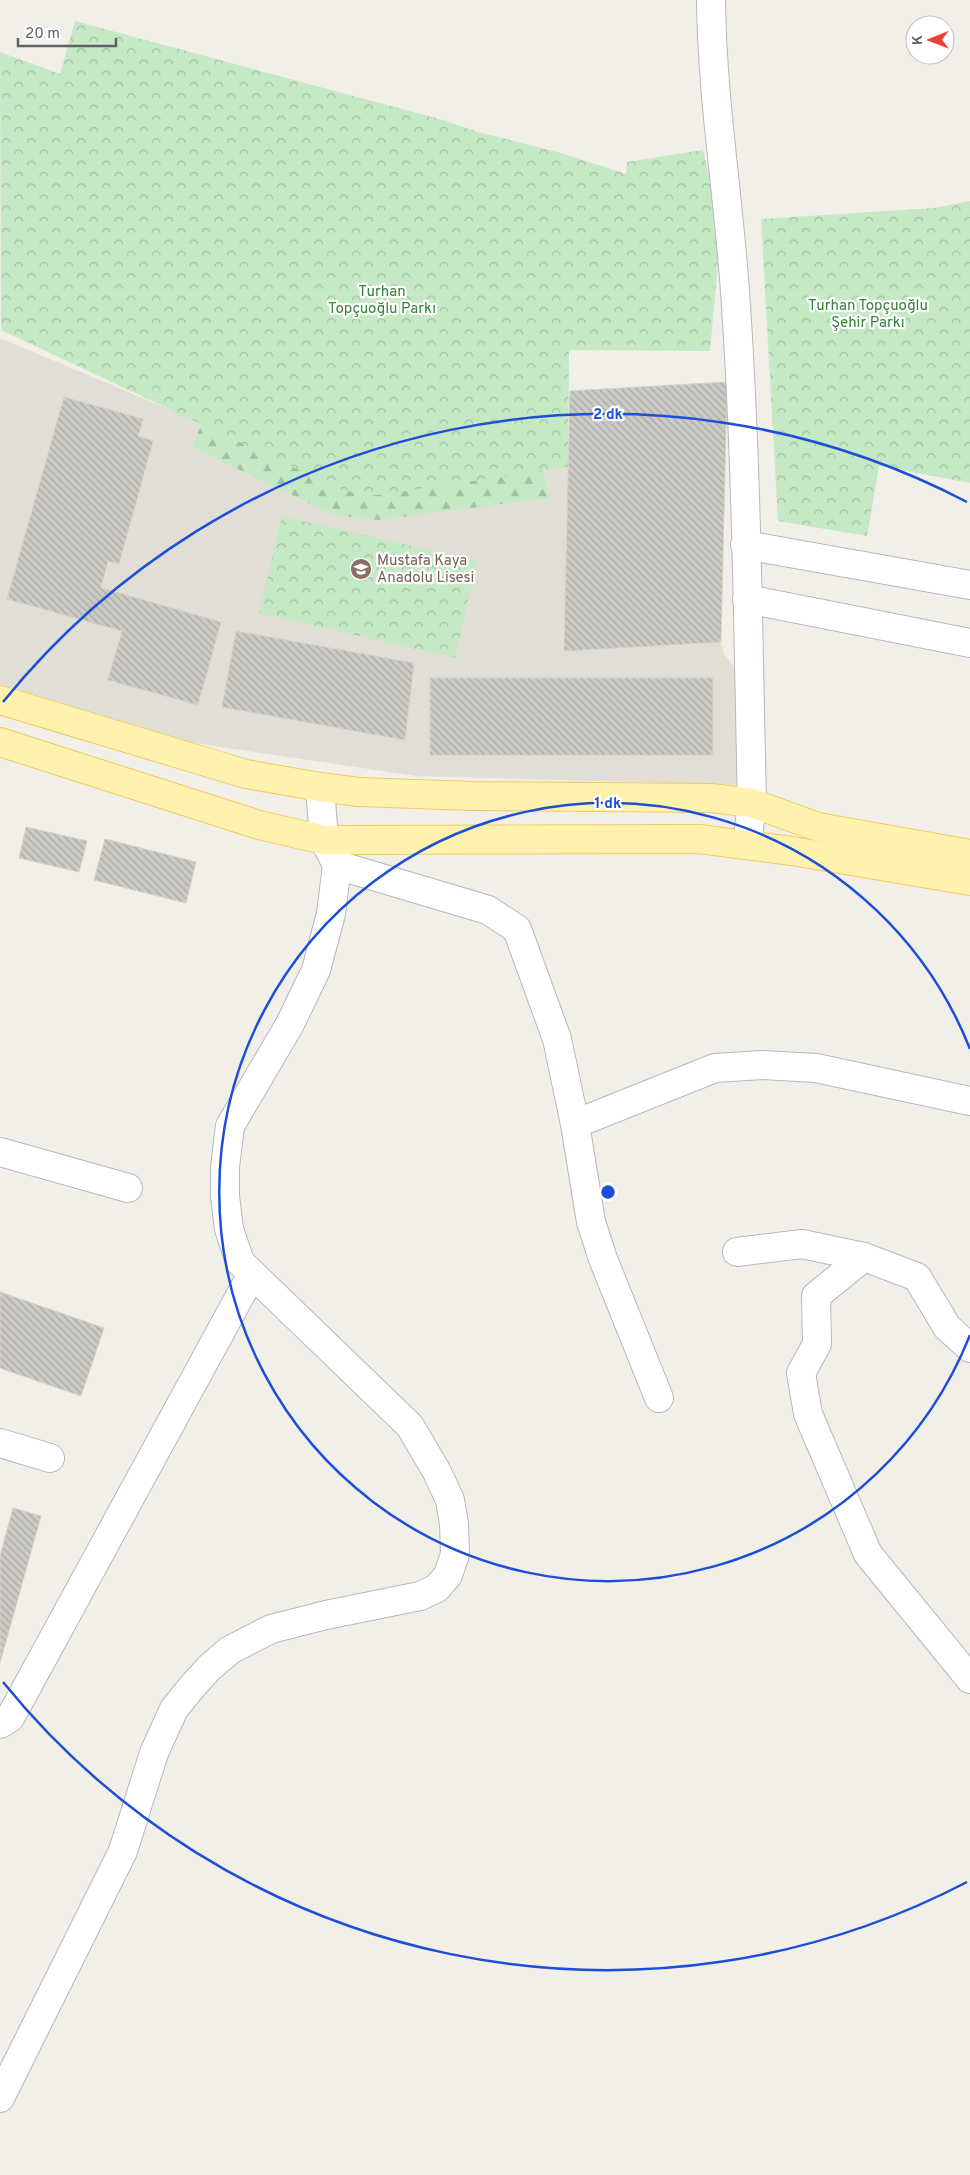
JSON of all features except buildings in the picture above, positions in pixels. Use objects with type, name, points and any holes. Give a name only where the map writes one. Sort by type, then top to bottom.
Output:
[{"type":"main road","points":[[0,700],[246,774],[320,787],[359,792],[472,796],[711,798],[752,803],[818,828],[970,854]]},
{"type":"main road","points":[[0,742],[259,825],[324,840],[699,839],[970,881]]},
{"type":"street","points":[[711,0],[721,163],[737,312],[742,407],[752,803],[747,845]]},
{"type":"street","points":[[745,545],[970,585]]},
{"type":"street","points":[[747,599],[970,643]]},
{"type":"street","points":[[0,2098],[123,1851],[154,1753],[174,1709],[191,1688],[209,1668],[230,1650],[271,1629],[326,1615],[420,1596],[437,1588],[448,1575],[455,1554],[454,1524],[450,1500],[437,1472],[410,1426],[240,1262],[229,1229],[225,1196],[225,1167],[230,1126],[290,1024],[316,970],[331,914],[337,865],[324,840],[320,787]]},
{"type":"street","points":[[337,865],[488,910],[517,929],[557,1039],[575,1124],[591,1222],[603,1258],[659,1398]]},
{"type":"street","points":[[575,1124],[715,1068],[762,1065],[816,1068],[970,1101]]},
{"type":"street","points":[[0,1152],[128,1188]]},
{"type":"street","points":[[737,1252],[802,1244],[864,1257],[917,1277],[947,1327],[970,1348]]},
{"type":"street","points":[[864,1257],[816,1296],[817,1344],[801,1373],[808,1414],[868,1554],[970,1679]]},
{"type":"street","points":[[0,1724],[10,1718],[252,1274]]},
{"type":"street","points":[[0,1443],[50,1458]]},
{"type":"shaded area","name":"Mustafa Kaya Anadolu Lisesi","points":[[0,338],[202,423],[342,490],[568,467],[570,391],[727,382],[721,642],[724,654],[738,672],[740,785],[416,776],[174,740],[0,684]]},
{"type":"green space","name":"Turhan Topçuoğlu Parkı","points":[[75,21],[443,120],[478,132],[561,153],[626,174],[627,162],[703,150],[721,230],[710,351],[569,350],[568,467],[376,495],[342,490],[1,330],[0,52],[60,74]]},
{"type":"green space","name":"Turhan Topçuoğlu Şehir Parkı","points":[[970,201],[970,483],[879,466],[867,536],[778,521],[761,219],[934,208]]},
{"type":"green space","points":[[202,423],[342,490],[376,495],[543,470],[548,498],[378,520],[334,515],[192,447]]},
{"type":"green space","points":[[282,516],[477,561],[455,658],[259,613]]},
{"type":"place","name":"Mustafa Kaya Anadolu Lisesi","points":[[361,569]]}]
